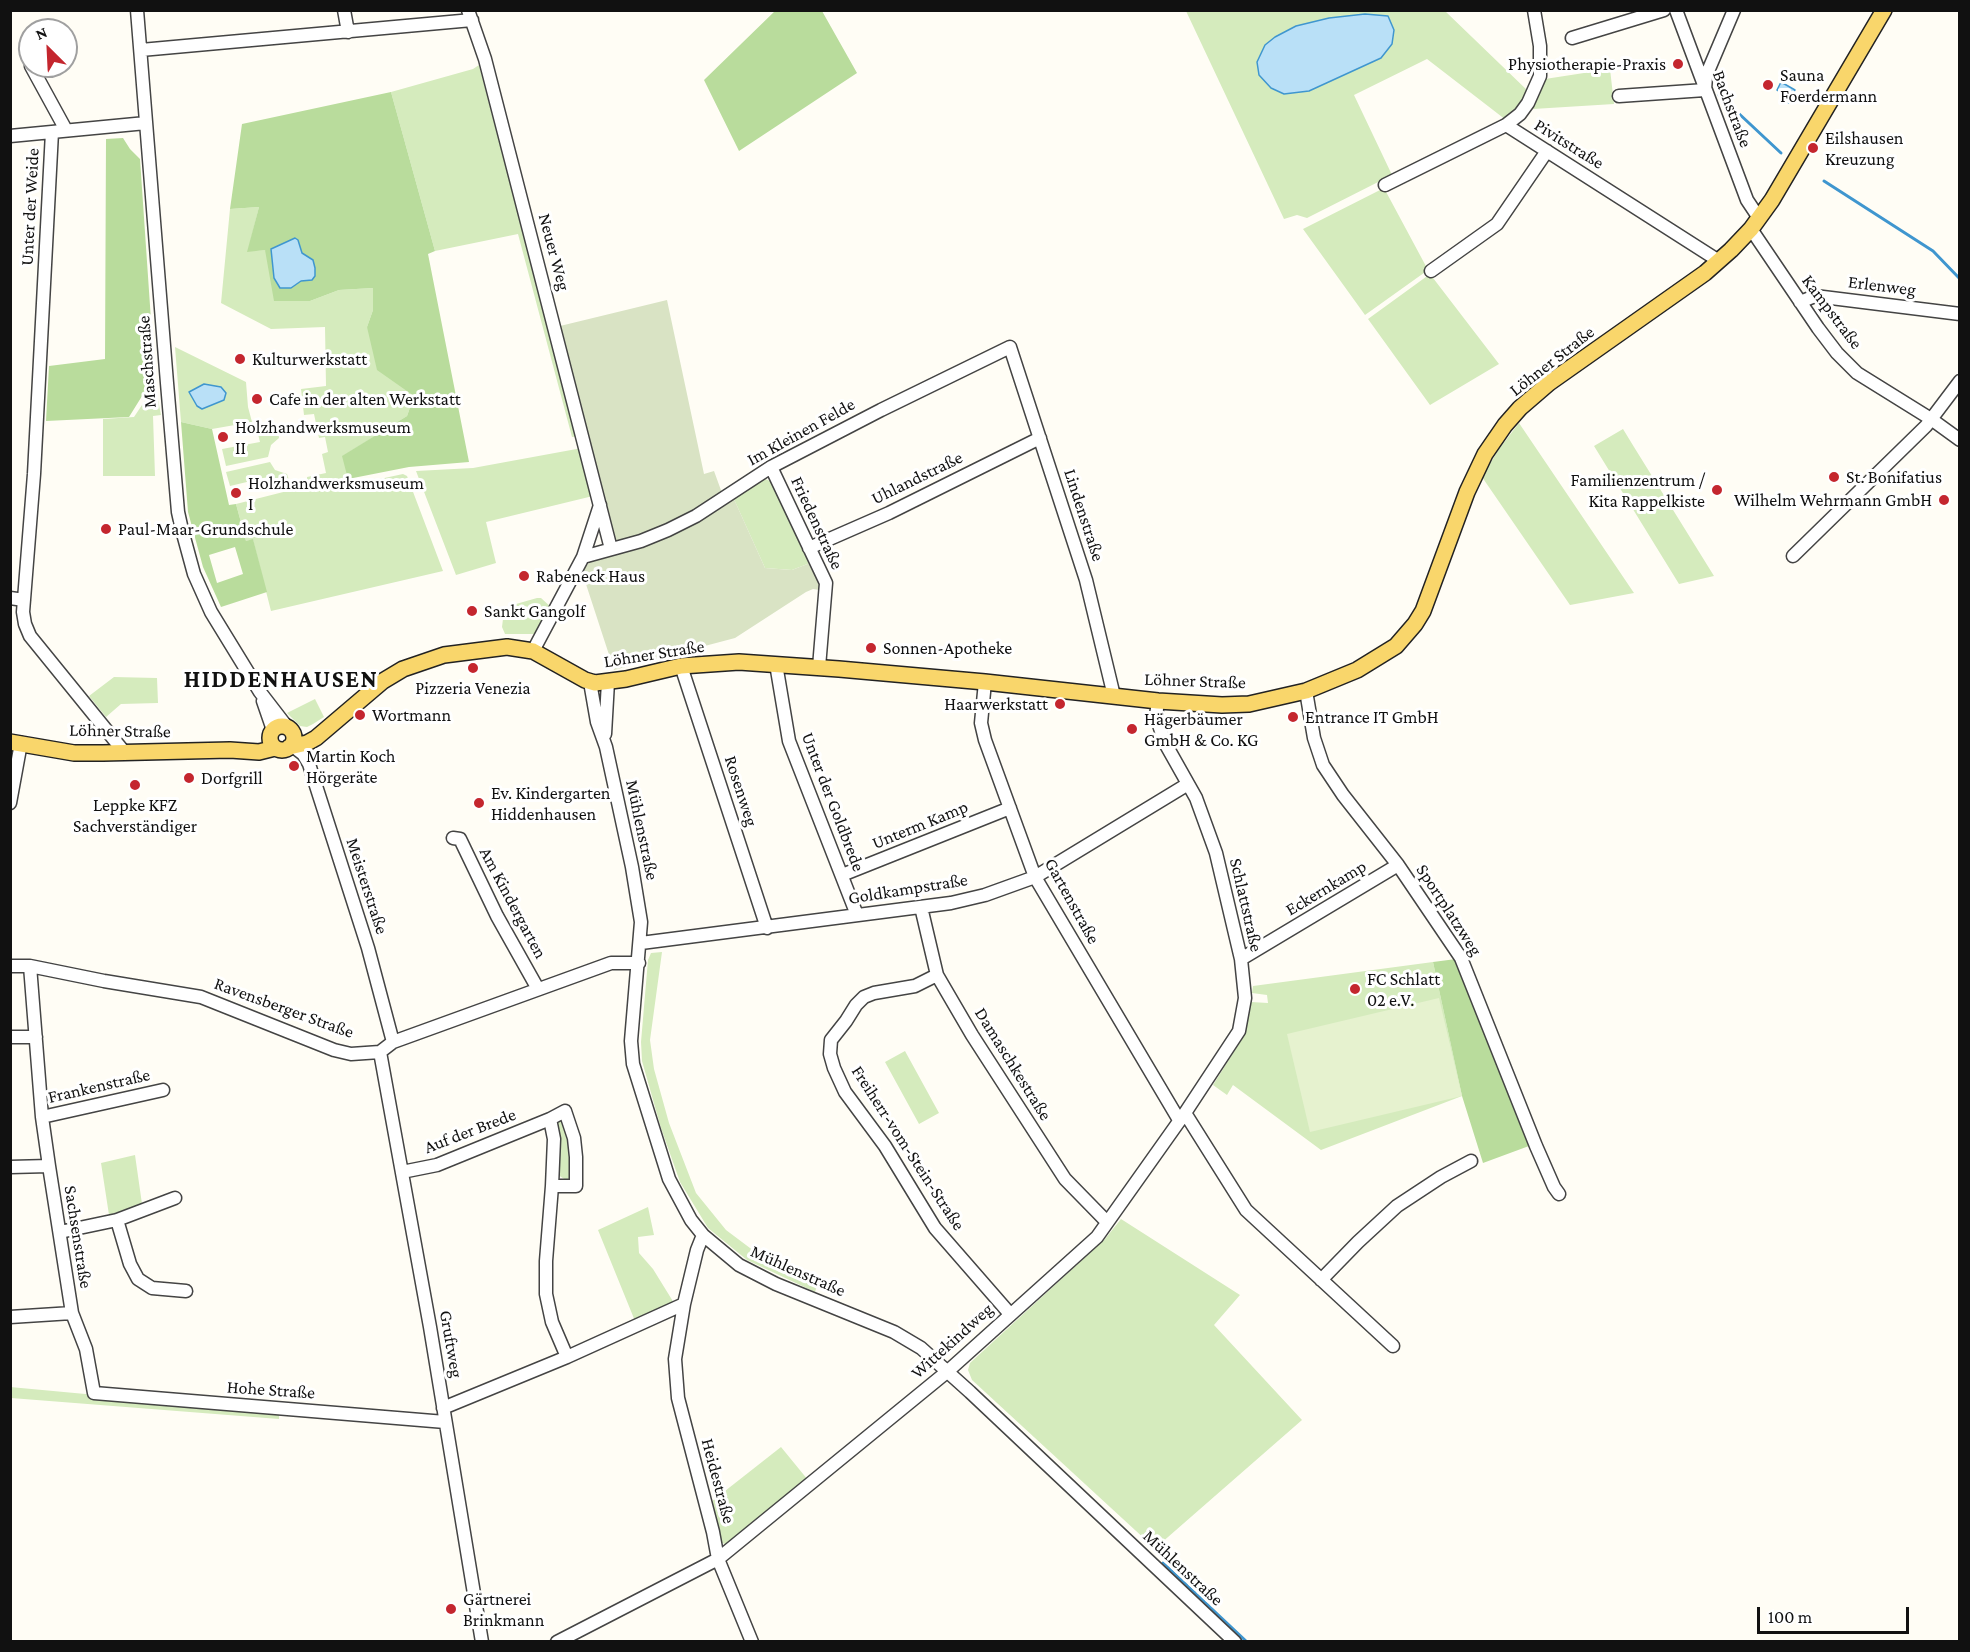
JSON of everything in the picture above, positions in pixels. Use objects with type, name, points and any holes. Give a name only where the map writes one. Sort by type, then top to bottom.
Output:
[{"type":"main road","name":"Löhner Straße","points":[[16,742],[74,753],[230,750],[259,746],[306,735],[336,720],[382,681],[423,661],[458,652],[507,647],[533,651],[590,682],[608,682],[681,666],[739,662],[819,667],[1204,704],[1249,704],[1306,691],[1375,660],[1396,646],[1412,628],[1423,611],[1467,492],[1493,441],[1520,408],[1549,383],[1663,304],[1719,261],[1755,223],[1772,200],[1884,10]]},
{"type":"street","name":"Maschstraße","points":[[137,10],[178,512],[200,590],[260,692],[283,739]]},
{"type":"street","points":[[344,10],[348,32]]},
{"type":"street","name":"Pivitstraße","points":[[1534,10],[1540,46],[1540,76],[1528,103],[1520,114],[1506,125],[1719,261]]},
{"type":"street","points":[[1572,38],[1664,10]]},
{"type":"street","name":"Bachstraße","points":[[1676,10],[1755,223]]},
{"type":"street","points":[[1619,96],[1706,90],[1706,76],[1734,10]]},
{"type":"street","points":[[141,50],[348,32],[470,15]]},
{"type":"street","name":"Neuer Weg","points":[[470,15],[488,71],[611,549]]},
{"type":"street","points":[[37,78],[66,130]]},
{"type":"street","points":[[10,136],[146,123]]},
{"type":"street","points":[[1385,185],[1506,125]]},
{"type":"street","name":"Unter der Weide","points":[[52,132],[24,618],[30,636],[125,753]]},
{"type":"street","points":[[1431,271],[1497,224],[1547,151]]},
{"type":"street","name":"Kampstraße","points":[[1755,223],[1800,302],[1837,352],[1857,373],[1931,419],[1959,440]]},
{"type":"street","name":"Erlenweg","points":[[1800,302],[1815,296],[1959,314]]},
{"type":"street","name":"Lindenstraße","points":[[1010,347],[1086,580],[1114,696]]},
{"type":"street","name":"Im Kleinen Felde","points":[[611,549],[641,541],[696,516],[771,467],[1010,347]]},
{"type":"street","points":[[1793,556],[1931,419],[1959,381]]},
{"type":"street","name":"Uhlandstraße","points":[[809,548],[889,513],[1040,438]]},
{"type":"street","name":"Friedenstraße","points":[[771,467],[826,583],[819,667]]},
{"type":"street","points":[[533,651],[583,557],[600,504]]},
{"type":"street","points":[[583,557],[611,549]]},
{"type":"street","points":[[10,598],[24,600]]},
{"type":"street","name":"Unter der Goldbrede","points":[[776,664],[789,741],[857,915]]},
{"type":"street","name":"Rosenweg","points":[[681,666],[767,928]]},
{"type":"street","name":"Mühlenstraße","points":[[590,682],[597,722],[606,747],[632,867],[641,922],[631,1041],[633,1064],[669,1179],[682,1205],[703,1235],[739,1265],[776,1284],[894,1332],[921,1348],[1235,1641]]},
{"type":"street","name":"Mühlenstraße","points":[[606,747],[608,682]]},
{"type":"street","name":"Gartenstraße","points":[[985,682],[981,723],[985,740],[1035,878],[1182,1116]]},
{"type":"street","name":"Sportplatzweg","points":[[1306,691],[1314,738],[1323,765],[1343,795],[1398,865],[1461,958],[1536,1146],[1559,1194]]},
{"type":"street","name":"Schlattstraße","points":[[1158,701],[1156,716],[1165,742],[1188,784],[1216,853],[1241,959],[1245,998],[1239,1031],[1182,1116]]},
{"type":"street","name":"Meisterstraße","points":[[283,739],[303,754],[312,773],[368,948],[393,1042]]},
{"type":"street","points":[[10,803],[16,742]]},
{"type":"street","name":"Goldkampstraße","points":[[641,943],[921,908],[985,895],[1035,878],[1188,784]]},
{"type":"street","name":"Unterm Kamp","points":[[842,875],[1010,808]]},
{"type":"street","name":"Am Kindergarten","points":[[453,838],[460,839],[497,916],[538,989]]},
{"type":"street","name":"Eckernkamp","points":[[1241,959],[1398,865]]},
{"type":"street","name":"Damaschkestraße","points":[[921,908],[937,975],[972,1035],[1065,1179],[1107,1222]]},
{"type":"street","points":[[380,1052],[393,1042],[611,963],[639,963]]},
{"type":"street","name":"Ravensberger Straße","points":[[10,966],[30,966],[201,997],[334,1050],[351,1054],[380,1052]]},
{"type":"street","name":"Sachsenstraße","points":[[30,966],[42,1117],[49,1166],[72,1313],[86,1349],[94,1393]]},
{"type":"street","name":"Freiherr-vom-Stein-Straße","points":[[937,975],[915,986],[874,993],[864,997],[831,1040],[830,1054],[844,1092],[885,1146],[935,1228],[1010,1314]]},
{"type":"street","points":[[10,1037],[36,1037]]},
{"type":"street","name":"Gruftweg","points":[[380,1052],[446,1422],[482,1641]]},
{"type":"street","name":"Frankenstraße","points":[[42,1117],[163,1090]]},
{"type":"street","points":[[552,1186],[576,1186],[574,1137],[566,1111],[550,1119],[554,1139],[546,1294],[552,1322],[567,1357]]},
{"type":"street","points":[[1182,1116],[1246,1210],[1393,1346]]},
{"type":"street","name":"Wittekindweg","points":[[718,1559],[948,1371],[1097,1237],[1182,1116]]},
{"type":"street","name":"Auf der Brede","points":[[402,1172],[437,1165],[550,1119]]},
{"type":"street","points":[[1321,1280],[1397,1206],[1441,1177],[1471,1161]]},
{"type":"street","name":"Sachsenstraße","points":[[10,1167],[49,1166]]},
{"type":"street","points":[[60,1232],[117,1220],[174,1198]]},
{"type":"street","points":[[117,1220],[130,1264],[138,1279],[152,1288],[186,1292]]},
{"type":"street","name":"Heidestraße","points":[[703,1235],[697,1250],[684,1305],[675,1359],[678,1398],[714,1532],[718,1559],[752,1641]]},
{"type":"street","points":[[443,1408],[567,1357],[684,1305]]},
{"type":"street","name":"Sachsenstraße","points":[[10,1317],[72,1313]]},
{"type":"street","name":"Hohe Straße","points":[[94,1393],[446,1422]]},
{"type":"street","points":[[557,1641],[718,1559]]},
{"type":"green space","points":[[776,10],[822,11],[857,73],[739,151],[704,80]]},
{"type":"green space","points":[[1186,11],[1445,11],[1528,91],[1520,107],[1506,120],[1427,59],[1354,95],[1392,175],[1307,218],[1297,215],[1284,219]]},
{"type":"green space","points":[[479,65],[547,326],[551,333],[579,436],[572,437],[518,234],[435,251],[391,92],[473,69]]},
{"type":"green space","points":[[1610,69],[1614,104],[1533,109],[1545,79]]},
{"type":"green space","points":[[391,92],[435,251],[428,254],[469,462],[409,467],[348,479],[342,456],[407,416],[414,396],[377,370],[367,327],[373,310],[373,288],[339,290],[310,301],[274,301],[265,250],[247,252],[259,207],[230,209],[242,124]],"holes":[[[295,238],[305,256],[301,281],[291,288],[280,288],[274,278],[271,249]]]},
{"type":"green space","points":[[123,138],[140,159],[155,379],[152,380],[129,417],[46,421],[49,366],[105,359],[106,139]]},
{"type":"green space","points":[[1384,188],[1428,270],[1365,315],[1303,229]]},
{"type":"green space","points":[[259,207],[248,251],[265,250],[310,301],[339,290],[373,288],[373,310],[367,327],[414,396],[407,416],[343,456],[352,488],[366,482],[403,474],[407,476],[443,571],[271,611],[253,540],[246,541],[236,504],[307,486],[307,477],[326,473],[322,454],[328,452],[325,437],[319,438],[314,414],[304,415],[301,389],[326,386],[325,327],[271,329],[221,303],[230,209]]},
{"type":"green space","points":[[1430,274],[1499,364],[1430,405],[1368,319]]},
{"type":"green space","points":[[667,300],[704,474],[714,471],[722,493],[729,488],[765,568],[792,570],[810,563],[820,590],[813,589],[806,592],[735,638],[614,670],[583,575],[585,567],[592,560],[615,544],[560,326]]},
{"type":"green space","points":[[175,347],[246,382],[252,422],[212,429],[181,422]],"holes":[[[204,384],[221,387],[197,406],[189,392]]]},
{"type":"green space","points":[[156,389],[161,415],[153,416],[155,476],[103,476],[103,419],[134,417],[152,390]]},
{"type":"green space","points":[[181,422],[212,429],[229,505],[236,504],[246,541],[253,539],[267,592],[221,607],[203,567],[188,512]],"holes":[[[235,547],[243,574],[217,583],[209,555]]]},
{"type":"green space","points":[[1519,423],[1634,593],[1570,605],[1482,477],[1499,449]]},
{"type":"green space","points":[[1623,429],[1714,576],[1679,584],[1594,446]]},
{"type":"green space","points":[[278,430],[279,438],[271,445],[268,457],[226,466],[222,449],[260,442],[258,434]]},
{"type":"green space","points":[[582,448],[593,496],[486,522],[496,563],[456,575],[416,471],[473,468]]},
{"type":"green space","points":[[270,462],[275,470],[287,474],[289,480],[270,485],[268,477],[230,486],[226,472]]},
{"type":"green space","points":[[765,479],[773,482],[810,563],[792,570],[765,568],[733,497],[755,482]]},
{"type":"green space","points":[[541,598],[552,608],[536,634],[505,634],[502,627],[504,611],[516,604]]},
{"type":"green space","points":[[114,677],[157,678],[158,703],[121,704],[106,717],[89,696]]},
{"type":"green space","points":[[315,699],[324,717],[307,727],[300,726],[287,713]]},
{"type":"green space","points":[[662,952],[650,1040],[654,1069],[669,1123],[696,1193],[726,1230],[758,1254],[817,1286],[815,1292],[747,1260],[708,1228],[680,1182],[661,1128],[642,1061],[641,1042],[648,960],[651,953]]},
{"type":"green space","points":[[1456,959],[1529,1146],[1483,1163],[1462,1096],[1433,962]]},
{"type":"green space","points":[[1433,962],[1462,1096],[1321,1150],[1233,1085],[1227,1095],[1213,1085],[1245,1034],[1251,1002],[1268,1003],[1267,995],[1252,993],[1253,986]]},
{"type":"green space","points":[[1439,998],[1462,1096],[1310,1132],[1287,1034]]},
{"type":"green space","points":[[905,1051],[939,1113],[919,1124],[885,1062]]},
{"type":"green space","points":[[562,1118],[565,1122],[573,1159],[571,1180],[558,1175],[559,1146],[556,1127],[557,1120]]},
{"type":"green space","points":[[135,1155],[142,1204],[109,1215],[101,1163]]},
{"type":"green space","points":[[648,1207],[654,1235],[638,1237],[639,1253],[653,1269],[674,1303],[635,1321],[598,1230]]},
{"type":"green space","points":[[1121,1219],[1240,1295],[1214,1325],[1302,1420],[1160,1544],[1154,1545],[1148,1542],[972,1380],[968,1370],[970,1363],[1105,1239]]},
{"type":"green space","points":[[10,1387],[279,1412],[279,1419],[11,1398]]},
{"type":"green space","points":[[781,1447],[808,1480],[730,1545],[720,1542],[711,1502]]},
{"type":"water","points":[[1365,14],[1388,16],[1394,30],[1392,44],[1381,58],[1309,91],[1284,94],[1271,88],[1259,75],[1257,62],[1265,45],[1275,37],[1296,26],[1329,18]]},
{"type":"water","points":[[1781,82],[1795,90],[1789,103],[1781,99],[1784,94],[1777,90]]},
{"type":"water","points":[[295,238],[298,240],[302,253],[313,260],[315,276],[312,280],[301,281],[291,288],[280,288],[274,278],[271,249]]},
{"type":"water","points":[[204,384],[221,387],[226,393],[224,400],[202,409],[197,406],[189,392]]},
{"type":"waterway","points":[[1719,95],[1781,153]]},
{"type":"waterway","points":[[1824,181],[1933,251],[1960,279]]},
{"type":"waterway","points":[[1163,1563],[1247,1642]]},
{"type":"place","name":"Physiotherapie-Praxis","points":[[1678,64]]},
{"type":"place","name":"Sauna Foerdermann","points":[[1768,85]]},
{"type":"place","name":"Eilshausen Kreuzung","points":[[1813,148]]},
{"type":"place","name":"Kulturwerkstatt","points":[[240,359]]},
{"type":"place","name":"Cafe in der alten Werkstatt","points":[[257,399]]},
{"type":"place","name":"Holzhandwerksmuseum II","points":[[223,437]]},
{"type":"place","name":"St. Bonifatius","points":[[1834,477]]},
{"type":"place","name":"Familienzentrum / Kita Rappelkiste","points":[[1717,490]]},
{"type":"place","name":"Holzhandwerksmuseum I","points":[[236,493]]},
{"type":"place","name":"Wilhelm Wehrmann GmbH","points":[[1944,500]]},
{"type":"place","name":"Paul-Maar-Grundschule","points":[[106,529]]},
{"type":"place","name":"Rabeneck Haus","points":[[524,576]]},
{"type":"place","name":"Sankt Gangolf","points":[[472,611]]},
{"type":"place","name":"Sonnen-Apotheke","points":[[871,648]]},
{"type":"place","name":"Pizzeria Venezia","points":[[473,668]]},
{"type":"place","name":"Haarwerkstatt","points":[[1060,704]]},
{"type":"place","name":"Wortmann","points":[[360,715]]},
{"type":"place","name":"Entrance IT GmbH","points":[[1293,717]]},
{"type":"place","name":"Hägerbäumer GmbH & Co. KG","points":[[1132,729]]},
{"type":"place","name":"Martin Koch Hörgeräte","points":[[294,766]]},
{"type":"place","name":"Dorfgrill","points":[[189,778]]},
{"type":"place","name":"Leppke KFZ Sachverständiger","points":[[135,785]]},
{"type":"place","name":"Ev. Kindergarten Hiddenhausen","points":[[479,803]]},
{"type":"place","name":"FC Schlatt 02 e.V.","points":[[1355,989]]},
{"type":"place","name":"Gärtnerei Brinkmann","points":[[451,1609]]},
{"type":"district","name":"HIDDENHAUSEN","points":[[281,680]]}]
